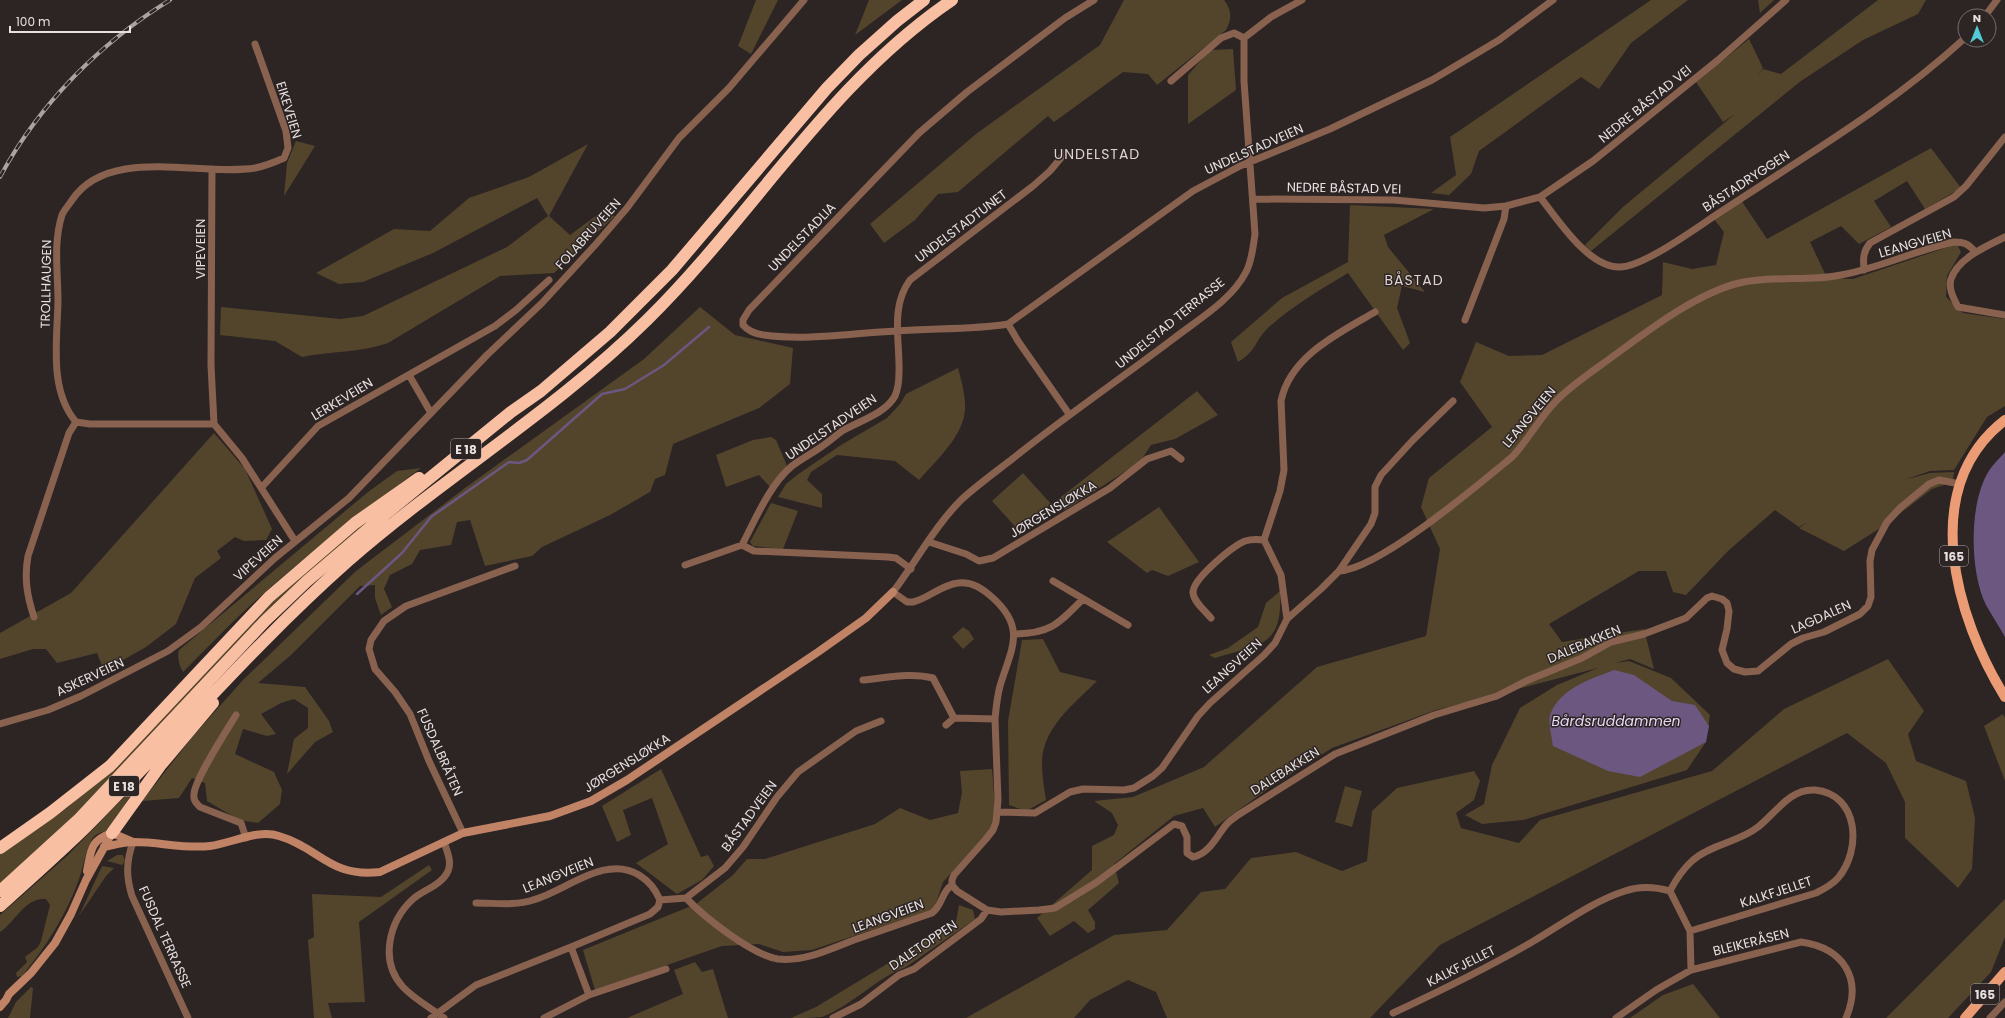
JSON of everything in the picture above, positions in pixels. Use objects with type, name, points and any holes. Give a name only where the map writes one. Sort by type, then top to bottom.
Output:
[{"type":"highway","name":"E 18","points":[[0,848],[50,813],[110,766],[256,610],[355,523],[541,391],[579,360],[636,307],[672,270],[827,88],[859,55],[897,21],[924,0]]},
{"type":"highway","name":"E 18","points":[[0,906],[83,829],[204,701],[316,591],[396,521],[550,403],[642,325],[718,243],[840,98],[907,34],[952,0]]},
{"type":"highway","name":"E 18","points":[[0,891],[78,820],[265,621],[307,581],[351,542],[511,412]]},
{"type":"highway","name":"E 18","points":[[112,833],[160,766],[227,688],[244,662]]},
{"type":"main road","name":"165","points":[[2005,420],[1977,450],[1965,471],[1956,497],[1952,525],[1954,561],[1964,611],[1977,643],[2005,697]]},
{"type":"main road","name":"165","points":[[1965,1018],[2005,972]]},
{"type":"street","name":"FOLABRUVEIEN","points":[[295,541],[349,498],[487,355],[542,303],[596,244],[626,208],[679,138],[729,88],[804,0]]},
{"type":"street","name":"UNDELSTADLIA","points":[[1008,324],[990,327],[898,330],[803,337],[764,335],[747,330],[743,326],[743,320],[749,310],[918,133],[967,92],[1065,18],[1094,0]]},
{"type":"street","points":[[1171,81],[1221,38],[1234,33],[1244,38],[1271,17],[1302,0]]},
{"type":"street","name":"UNDELSTADVEIEN","points":[[1008,324],[1193,190],[1250,161],[1330,129],[1432,80],[1493,44],[1554,0]]},
{"type":"street","name":"NEDRE BÅSTAD VEI","points":[[1254,198],[1394,200],[1484,208],[1506,206],[1540,197],[1605,152],[1718,60],[1786,0]]},
{"type":"street","name":"UNDELSTAD TERRASSE","points":[[1069,414],[1120,379],[1204,315],[1234,288],[1246,272],[1252,256],[1255,234],[1254,198],[1244,81],[1244,38]]},
{"type":"street","name":"EIKEVEIEN","points":[[212,169],[255,168],[284,158],[288,148],[286,132],[255,44]]},
{"type":"street","name":"BÅSTADRYGGEN","points":[[1540,197],[1576,241],[1593,258],[1604,264],[1619,267],[1632,265],[1684,235],[1821,148],[1916,81],[1957,45]]},
{"type":"street","name":"LEANGVEIEN","points":[[1864,270],[1863,257],[1865,249],[1870,243],[1954,196],[1966,186],[2005,137]]},
{"type":"street","name":"UNDELSTADTUNET","points":[[898,330],[900,300],[903,289],[910,280],[1034,186],[1050,171],[1065,153]]},
{"type":"street","name":"TROLLHAUGEN","points":[[76,422],[68,412],[62,397],[58,379],[58,301],[56,274],[57,247],[62,214],[75,196],[87,184],[100,176],[131,168],[162,167],[212,169]]},
{"type":"street","name":"VIPEVEIEN","points":[[184,640],[201,627],[295,541],[262,487],[242,458],[214,424],[211,364],[212,169]]},
{"type":"street","points":[[1465,320],[1504,219],[1506,206]]},
{"type":"street","points":[[2005,237],[1975,252],[1964,262],[1951,279],[1952,296],[1958,307],[2005,315]]},
{"type":"street","name":"LEANGVEIEN","points":[[686,898],[707,918],[740,942],[765,955],[777,959],[791,959],[812,955],[932,913],[939,908],[946,889],[952,885],[954,875],[993,830],[998,812],[1035,813],[1070,792],[1083,789],[1124,790],[1144,783],[1162,768],[1198,716],[1210,703],[1258,661],[1275,643],[1287,619],[1322,589],[1339,571],[1357,567],[1396,546],[1424,526],[1512,457],[1522,446],[1548,409],[1573,386],[1673,314],[1699,300],[1737,284],[1760,279],[1807,278],[1840,275],[1864,270],[1954,242],[1963,242],[1971,246],[1975,252]]},
{"type":"street","name":"LERKEVEIEN","points":[[262,487],[318,426],[495,326],[516,310],[549,280]]},
{"type":"street","points":[[1287,619],[1281,575],[1264,540],[1280,490],[1284,470],[1281,401],[1288,379],[1318,348],[1334,335],[1375,312]]},
{"type":"street","points":[[1008,324],[1018,341],[1069,414]]},
{"type":"street","name":"UNDELSTADVEIEN","points":[[742,545],[773,486],[792,466],[842,431],[880,411],[895,395],[899,374],[898,330]]},
{"type":"street","points":[[409,375],[431,413]]},
{"type":"street","points":[[1339,571],[1372,524],[1375,513],[1376,487],[1381,475],[1413,440],[1453,401]]},
{"type":"street","name":"JØRGENSLØKKA","points":[[104,847],[134,842],[208,846],[260,835],[279,836],[293,842],[342,870],[366,874],[380,872],[397,866],[463,832],[550,816],[591,802],[627,780],[818,652],[866,618],[893,592],[911,569],[940,523],[962,500],[1069,414]]},
{"type":"street","points":[[34,617],[26,589],[25,573],[28,556],[70,433],[76,422],[90,424],[214,424]]},
{"type":"street","name":"JØRGENSLØKKA","points":[[929,542],[966,554],[979,561],[993,558],[1110,488],[1148,459],[1171,451],[1181,459]]},
{"type":"street","name":"LAGDALEN","points":[[1644,634],[1686,618],[1707,598],[1717,596],[1727,603],[1729,611],[1722,650],[1725,660],[1734,669],[1745,672],[1758,671],[1791,644],[1803,638],[1824,632],[1860,614],[1868,606],[1871,596],[1870,561],[1872,550],[1887,522],[1900,508],[1929,484],[1939,480],[1960,484]]},
{"type":"street","points":[[1211,618],[1196,600],[1193,593],[1194,585],[1201,576],[1239,544],[1253,539],[1264,540]]},
{"type":"street","points":[[685,565],[742,545],[754,551],[888,557],[901,561],[911,569]]},
{"type":"street","name":"FUSDALBRÅTEN","points":[[463,832],[429,761],[410,714],[400,698],[375,669],[370,649],[371,640],[384,621],[406,606],[515,566]]},
{"type":"street","points":[[1053,581],[1128,625]]},
{"type":"street","points":[[893,592],[907,602],[913,602],[950,584],[964,583],[978,586],[1003,607],[1009,616],[1014,634],[1013,650],[1000,686],[995,719],[998,812]]},
{"type":"street","points":[[1014,634],[1040,632],[1052,627],[1083,599]]},
{"type":"street","name":"DALEBAKKEN","points":[[987,910],[1001,912],[1055,908],[1097,882],[1174,824],[1182,826],[1185,831],[1187,853],[1193,857],[1199,856],[1212,844],[1227,824],[1238,815],[1335,754],[1434,715],[1497,696],[1526,681],[1582,658],[1611,642],[1644,634]]},
{"type":"street","name":"ASKERVEIEN","points":[[0,724],[48,710],[81,696],[168,651],[184,640]]},
{"type":"street","points":[[863,680],[921,675],[933,678],[954,718]]},
{"type":"street","points":[[236,715],[204,770],[193,796],[195,802],[200,807],[241,823],[246,838]]},
{"type":"street","points":[[946,725],[954,718],[995,719]]},
{"type":"street","name":"BÅSTADVEIEN","points":[[686,898],[725,868],[743,847],[777,796],[798,772],[856,731],[881,721]]},
{"type":"street","name":"KALKFJELLET","points":[[1393,1013],[1503,958],[1605,900],[1626,890],[1643,887],[1659,888],[1670,891],[1681,872],[1695,859],[1711,849],[1757,828],[1792,796],[1801,792],[1814,790],[1836,796],[1845,806],[1851,820],[1853,841],[1850,856],[1840,875],[1828,887],[1816,894],[1690,931]]},
{"type":"street","points":[[0,1006],[9,994],[31,973],[55,943],[71,914],[86,880],[112,833]]},
{"type":"street","points":[[86,880],[95,842],[102,836],[112,833]]},
{"type":"street","name":"JØRGENSLØKKA","points":[[112,833],[134,842]]},
{"type":"street","name":"FUSDAL TERRASSE","points":[[134,842],[126,869],[129,886],[188,1018]]},
{"type":"street","points":[[444,842],[450,864],[444,877],[412,900],[394,922],[389,939],[389,953],[394,971],[402,986],[444,1018]]},
{"type":"street","name":"LEANGVEIEN","points":[[476,903],[513,904],[530,901],[592,874],[611,869],[629,871],[648,881],[655,889],[660,900]]},
{"type":"street","points":[[952,885],[957,891],[976,905],[987,910]]},
{"type":"street","points":[[1670,891],[1690,931],[1691,970]]},
{"type":"street","points":[[431,1018],[476,985],[650,914],[658,907],[660,900],[686,898]]},
{"type":"street","name":"DALETOPPEN","points":[[832,1018],[861,1004],[899,975],[914,969],[981,919],[987,910]]},
{"type":"street","name":"BLEIKERÅSEN","points":[[1616,1018],[1656,990],[1691,970],[1781,945],[1801,942],[1816,944],[1830,950],[1839,958],[1846,969],[1852,982],[1852,1005],[1846,1018]]},
{"type":"street","points":[[571,947],[589,995]]},
{"type":"street","points":[[544,1018],[589,995],[666,969]]},
{"type":"street","points":[[0,997],[9,994]]},
{"type":"street","points":[[1990,1018],[2005,1002]]},
{"type":"shaded area","points":[[756,0],[778,0],[751,54],[738,46]]},
{"type":"shaded area","points":[[869,0],[902,0],[855,35]]},
{"type":"shaded area","points":[[1124,0],[1224,0],[1229,7],[1230,18],[1226,30],[1157,85],[1148,74],[1123,72],[1054,122],[1048,116],[958,192],[938,194],[915,220],[884,243],[870,224],[976,134],[1100,45]]},
{"type":"shaded area","points":[[1651,0],[1688,0],[1631,43],[1599,89],[1581,77],[1479,151],[1471,174],[1449,195],[1431,193],[1456,175],[1450,137]]},
{"type":"shaded area","points":[[1758,0],[1774,0],[1760,13]]},
{"type":"shaded area","points":[[1878,0],[1926,0],[1918,14],[1863,40],[1801,81],[1591,251],[1585,245],[1623,207],[1735,114],[1723,122],[1696,82],[1749,39],[1763,68],[1758,75],[1763,69],[1781,74]]},
{"type":"shaded area","points":[[1233,49],[1236,90],[1188,124],[1188,75],[1210,50]]},
{"type":"shaded area","points":[[296,141],[315,146],[284,196],[287,163]]},
{"type":"shaded area","points":[[588,144],[549,216],[570,235],[601,212],[615,216],[554,273],[500,276],[388,343],[367,349],[302,357],[275,341],[220,335],[221,307],[340,319],[363,316],[507,247],[548,216],[537,198],[433,253],[363,282],[339,284],[316,273],[394,229],[430,231],[469,198],[529,177]]},
{"type":"shaded area","points":[[1931,148],[1961,188],[1925,209],[1907,181],[1874,201],[1891,227],[1859,244],[1841,226],[1810,242],[1827,278],[1853,279],[1957,244],[1961,252],[1947,276],[1946,297],[1963,313],[2005,319],[2005,406],[1987,417],[1954,470],[1930,471],[1904,480],[1930,473],[1954,472],[1953,482],[1932,489],[1885,525],[1844,551],[1799,528],[1808,522],[1799,527],[1775,510],[1728,551],[1686,595],[1673,592],[1666,571],[1639,571],[1549,624],[1562,642],[1644,629],[1654,669],[1630,659],[1615,663],[1629,661],[1671,678],[1710,715],[1706,742],[1687,770],[1523,820],[1482,824],[1465,815],[1484,804],[1492,765],[1520,708],[1557,685],[1598,668],[1436,710],[1332,748],[1272,786],[1215,827],[1203,808],[1174,816],[1114,864],[1119,883],[1088,910],[1095,922],[1095,929],[1088,933],[1074,921],[1050,936],[1037,918],[1092,870],[1092,846],[1114,835],[1118,825],[1112,813],[1094,801],[1133,797],[1204,767],[1317,667],[1426,636],[1440,549],[1421,507],[1429,478],[1492,427],[1460,382],[1476,342],[1509,356],[1542,355],[1662,295],[1663,262],[1692,269],[1716,265],[1724,232],[1714,219],[1741,200],[1767,239]]},
{"type":"shaded area","points":[[1350,205],[1434,209],[1384,235],[1388,247],[1425,292],[1402,286],[1397,308],[1410,343],[1403,350],[1348,273],[1306,299],[1276,321],[1264,332],[1249,354],[1238,362],[1231,342],[1282,298],[1348,262]]},
{"type":"shaded area","points":[[700,307],[735,335],[793,348],[790,384],[759,408],[673,444],[665,475],[655,479],[650,492],[610,515],[542,547],[532,556],[485,566],[470,520],[457,522],[451,545],[420,550],[412,564],[390,575],[384,589],[392,607],[381,615],[375,598],[375,585],[360,586],[291,655],[258,683],[305,687],[329,721],[333,732],[315,742],[287,774],[294,739],[308,728],[308,708],[294,699],[281,703],[261,714],[276,734],[267,736],[243,729],[235,754],[274,772],[282,790],[280,804],[258,823],[239,820],[207,801],[205,783],[192,778],[179,798],[142,801],[194,735],[243,680],[356,571],[465,488],[644,359]]},
{"type":"shaded area","points":[[958,368],[965,402],[965,413],[962,424],[950,445],[919,480],[895,461],[837,455],[811,472],[807,480],[822,494],[822,508],[778,497],[786,484],[797,475],[841,445],[887,418],[900,404],[906,394]]},
{"type":"shaded area","points":[[1197,391],[1218,415],[1175,439],[1151,445],[1140,462],[1065,510],[1057,500]]},
{"type":"shaded area","points":[[214,433],[245,469],[272,529],[266,540],[244,541],[235,537],[217,551],[221,558],[195,578],[176,624],[146,647],[104,671],[97,653],[57,663],[46,649],[33,649],[0,659],[0,633],[71,593]]},
{"type":"shaded area","points":[[771,437],[776,440],[788,468],[770,487],[759,475],[726,487],[716,455],[753,440]]},
{"type":"shaded area","points":[[421,468],[351,521],[282,577],[239,616],[183,672],[180,667],[178,655],[179,650],[368,492],[397,471]]},
{"type":"shaded area","points":[[1023,473],[1051,504],[1020,532],[992,501]]},
{"type":"shaded area","points":[[771,503],[798,511],[783,549],[753,546],[750,542]]},
{"type":"shaded area","points":[[1159,507],[1199,562],[1168,576],[1152,570],[1147,573],[1107,542]]},
{"type":"shaded area","points":[[363,522],[364,525],[205,680],[51,840],[0,884],[0,853],[67,808],[92,786],[253,617]]},
{"type":"shaded area","points":[[1280,591],[1278,623],[1273,633],[1266,640],[1245,650],[1215,658],[1209,655],[1228,648],[1258,627],[1266,603]]},
{"type":"shaded area","points":[[963,627],[969,631],[974,639],[963,649],[952,637]]},
{"type":"shaded area","points":[[1043,639],[1060,672],[1097,681],[1069,708],[1053,728],[1043,750],[1042,763],[1046,800],[1026,811],[1009,805],[1008,721],[1022,640]]},
{"type":"shaded area","points":[[1888,659],[1924,711],[1908,734],[1916,761],[1966,781],[1975,818],[1972,869],[1958,888],[1905,838],[1905,802],[1886,763],[1847,733],[1440,945],[1370,1018],[1167,1018],[1156,992],[1128,980],[1090,1000],[1074,1018],[966,1018],[1114,935],[1167,930],[1201,892],[1225,889],[1251,858],[1296,852],[1342,871],[1367,861],[1372,811],[1397,788],[1474,771],[1480,781],[1474,800],[1456,813],[1461,828],[1519,843],[1540,820],[1712,771],[1784,709]]},
{"type":"shaded area","points":[[2003,714],[2005,718],[2005,781],[1984,726]]},
{"type":"shaded area","points":[[661,769],[701,857],[708,855],[714,866],[702,880],[677,894],[636,863],[668,844],[652,798],[623,810],[631,835],[617,842],[602,806]]},
{"type":"shaded area","points":[[992,769],[996,818],[986,836],[943,882],[934,909],[812,950],[783,952],[759,944],[722,946],[595,990],[583,950],[696,904],[733,875],[747,859],[765,859],[875,824],[900,808],[930,820],[958,813],[962,792],[960,771]]},
{"type":"shaded area","points":[[1345,786],[1362,791],[1352,827],[1335,822]]},
{"type":"shaded area","points":[[135,789],[108,831],[98,834],[92,839],[78,882],[61,920],[22,976],[17,977],[16,973],[27,962],[25,957],[38,947],[41,941],[50,905],[46,899],[39,899],[32,902],[0,932],[0,915],[68,855],[131,790]]},
{"type":"shaded area","points":[[117,855],[123,855],[125,861],[122,865],[107,861]]},
{"type":"shaded area","points":[[429,865],[432,870],[359,922],[365,1002],[328,1003],[332,1018],[314,1018],[308,940],[314,937],[312,894],[381,897]]},
{"type":"shaded area","points":[[102,866],[114,868],[106,876],[79,916]]},
{"type":"shaded area","points":[[2005,899],[2005,937],[1991,972],[1948,1018],[1886,1018]]},
{"type":"shaded area","points":[[959,905],[973,910],[975,919],[906,967],[885,978],[844,1006],[822,1017],[791,1018],[816,1007],[956,922]]},
{"type":"shaded area","points":[[695,962],[702,972],[713,969],[728,1018],[627,1018],[683,994],[674,970]]},
{"type":"shaded area","points":[[1693,984],[1720,1018],[1630,1018],[1663,995]]},
{"type":"shaded area","points":[[31,987],[33,988],[30,1018],[8,1018],[16,1002]]},
{"type":"water","points":[[2005,452],[2005,637],[1986,605],[1981,591],[1974,558],[1974,523],[1980,490],[1986,476],[1990,469]]},
{"type":"water","name":"Bårdsruddammen","points":[[1614,670],[1634,675],[1672,701],[1695,705],[1709,726],[1706,742],[1640,777],[1608,771],[1553,746],[1550,715],[1561,698],[1569,691],[1586,681]]},
{"type":"waterway","points":[[357,594],[402,553],[431,517],[509,462],[519,463],[527,460],[602,394],[625,389],[664,365],[709,327]]},
{"type":"railway","points":[[0,177],[33,125],[52,100],[73,77],[119,36],[170,0]]},
{"type":"district","name":"UNDELSTAD","points":[[1097,154]]},
{"type":"district","name":"BÅSTAD","points":[[1414,280]]}]
